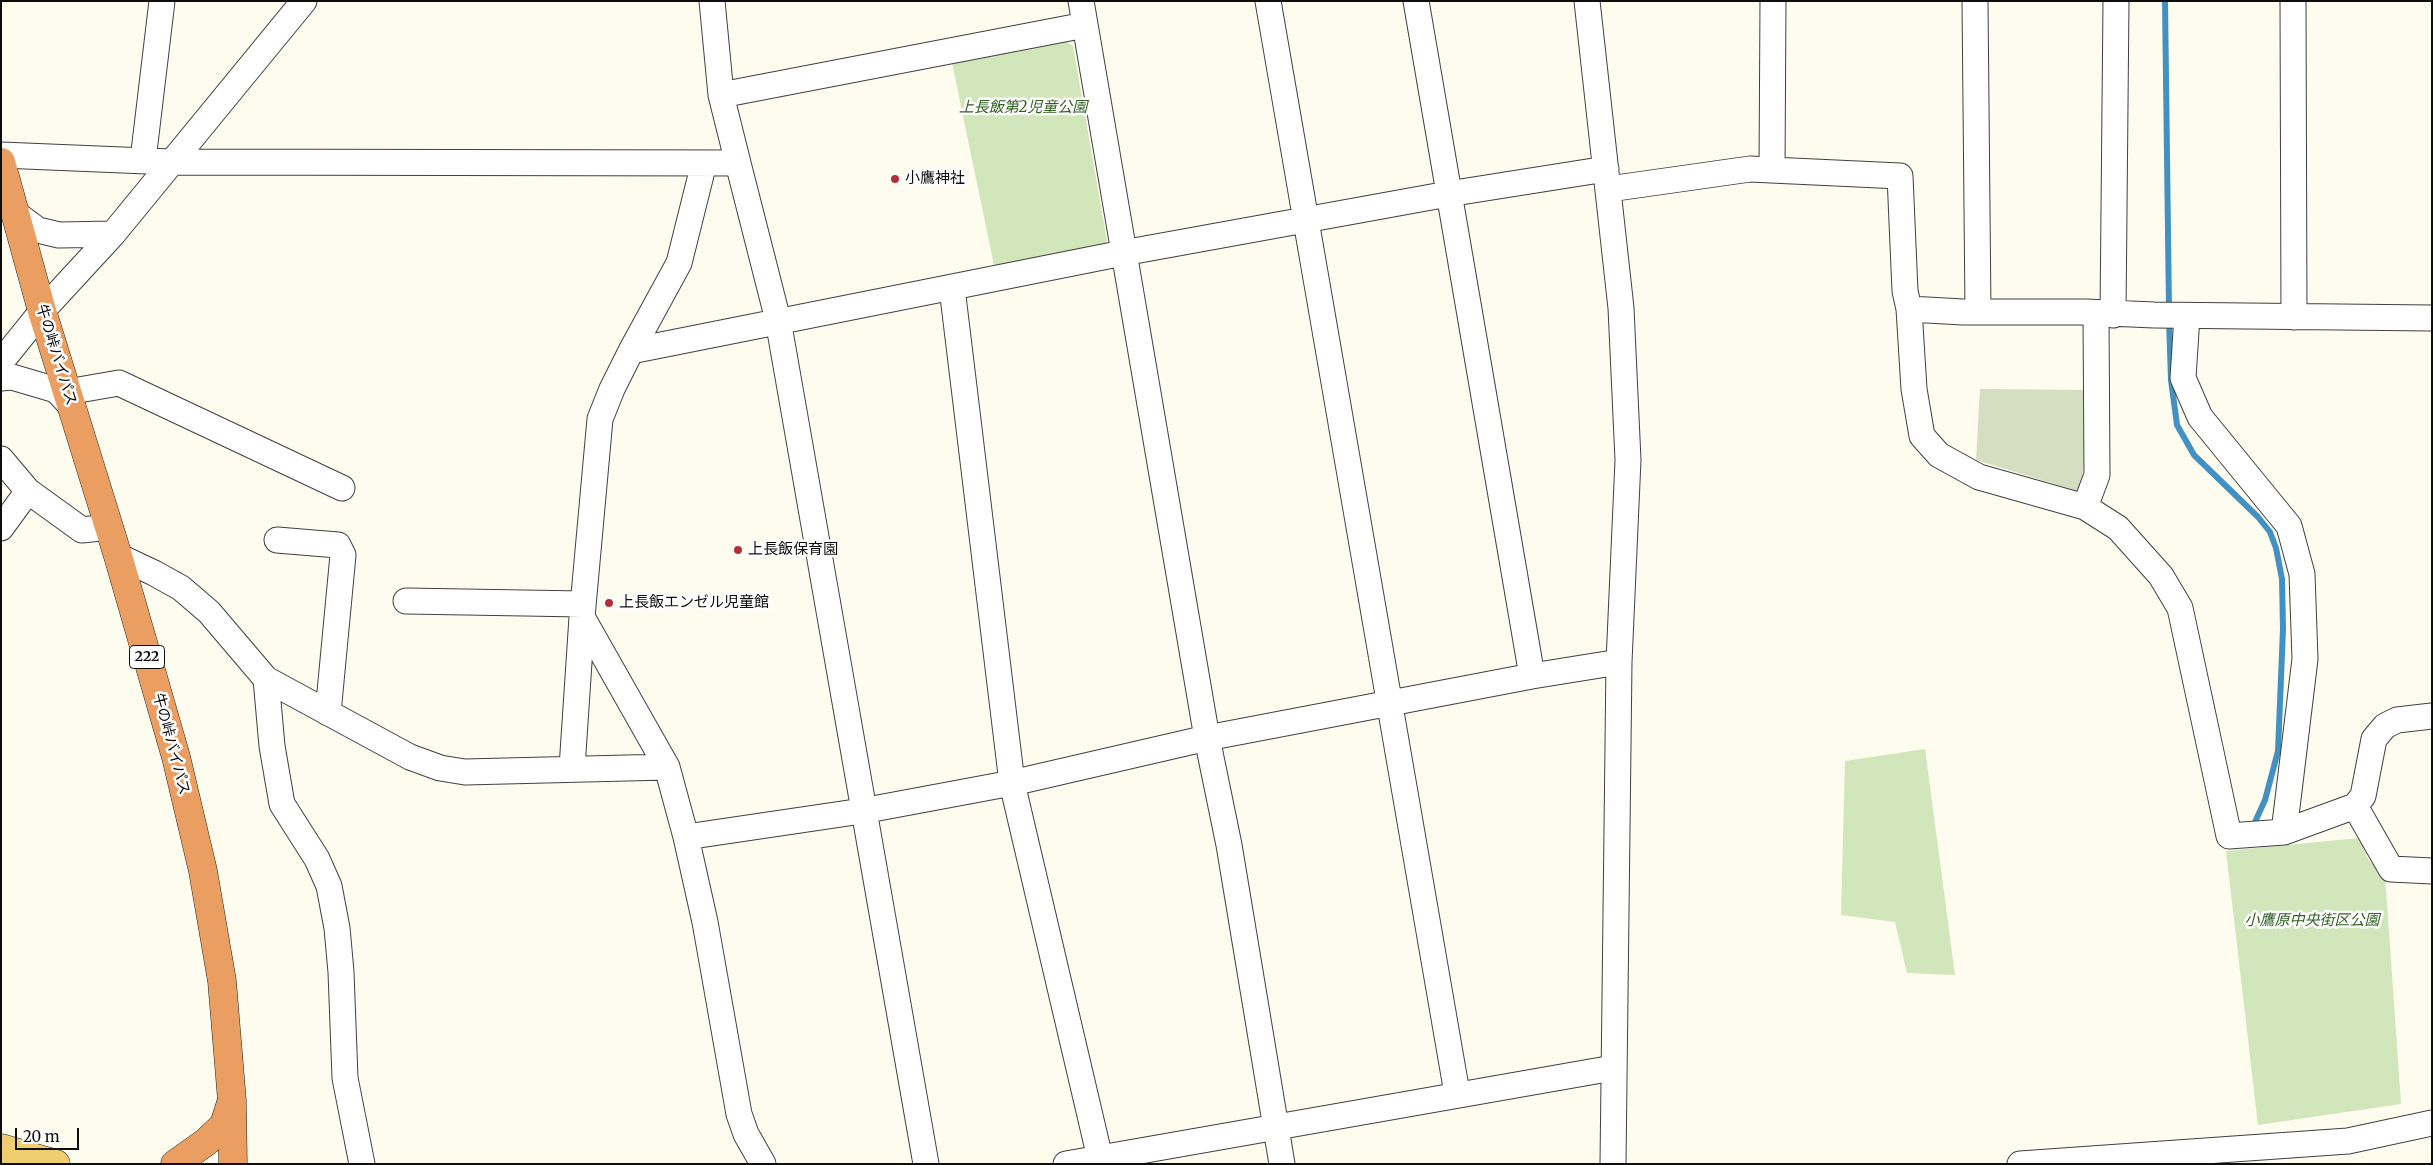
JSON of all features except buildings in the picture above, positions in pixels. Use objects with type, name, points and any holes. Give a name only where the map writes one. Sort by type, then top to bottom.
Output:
[{"type":"highway","name":"牛の峠バイパス","points":[[1,162],[42,311],[118,556],[176,757],[203,871],[222,981],[232,1101],[233,1164]]},
{"type":"highway","points":[[175,1164],[206,1142],[224,1125],[232,1101]]},
{"type":"main road","points":[[1,1148],[56,1164]]},
{"type":"street","points":[[143,160],[162,1]]},
{"type":"street","points":[[1,362],[42,311],[113,234],[304,1]]},
{"type":"street","points":[[712,1],[721,96],[778,320],[862,811],[926,1164]]},
{"type":"street","points":[[1268,1],[1457,1094]]},
{"type":"street","points":[[1416,1],[1532,676]]},
{"type":"street","points":[[1586,1],[1621,308],[1628,460],[1620,662],[1613,1164]]},
{"type":"street","points":[[1772,170],[1773,1]]},
{"type":"street","points":[[1975,1],[1978,312]]},
{"type":"street","points":[[2085,507],[2097,475],[2116,1]]},
{"type":"street","points":[[2293,1],[2294,317]]},
{"type":"street","points":[[721,96],[1083,13],[1207,738],[1229,845],[1282,1164]]},
{"type":"street","points":[[1,154],[171,162],[738,163]]},
{"type":"street","points":[[572,768],[582,610],[600,419],[612,389],[631,351],[679,263],[704,163]]},
{"type":"street","points":[[631,351],[778,320],[952,288],[1123,253],[1305,222],[1448,194],[1607,179],[1750,169],[1900,176],[1905,291],[1909,309],[1914,389],[1922,436],[1938,455],[1980,477],[2085,507],[2118,528],[2160,576],[2180,608],[2229,836],[2284,832],[2355,806],[2363,796],[2374,739],[2379,732],[2385,726],[2397,720],[2432,716]]},
{"type":"street","points":[[15,213],[38,230],[59,235],[113,234]]},
{"type":"street","points":[[952,288],[1012,784],[1100,1158]]},
{"type":"street","points":[[1909,309],[2186,316],[2432,318]]},
{"type":"street","points":[[2186,316],[2183,378],[2200,416],[2289,526],[2302,574],[2305,659],[2284,832]]},
{"type":"street","points":[[1,378],[12,377],[56,390],[69,400],[119,383],[342,488]]},
{"type":"street","points":[[1,459],[28,491],[82,530],[109,527]]},
{"type":"street","points":[[1,528],[28,491]]},
{"type":"street","points":[[277,540],[338,545],[343,555],[328,713]]},
{"type":"street","points":[[118,556],[154,573],[188,594],[209,612],[266,679],[410,757],[440,768],[465,772],[505,773],[572,768],[667,767]]},
{"type":"street","points":[[406,601],[582,610]]},
{"type":"street","points":[[582,610],[667,767],[686,837],[705,922],[739,1114],[746,1134],[763,1164]]},
{"type":"street","points":[[686,837],[862,811],[1012,784],[1207,738],[1532,676],[1620,662]]},
{"type":"street","points":[[266,679],[272,746],[282,804],[317,858],[329,886],[338,928],[345,1078],[362,1164]]},
{"type":"street","points":[[2355,806],[2391,869],[2432,871]]},
{"type":"street","points":[[1066,1164],[1613,1068]]},
{"type":"street","points":[[2020,1164],[2348,1141],[2432,1123]]},
{"type":"green space","name":"上長飯第2児童公園","points":[[1061,38],[1073,46],[1107,241],[1102,250],[995,270],[951,58]]},
{"type":"green space","points":[[1980,389],[2090,390],[2081,492],[1976,460]]},
{"type":"green space","points":[[1925,749],[1955,975],[1907,973],[1895,922],[1841,915],[1845,761]]},
{"type":"green space","name":"小鷹原中央街区公園","points":[[2359,838],[2369,861],[2385,875],[2401,1104],[2258,1125],[2226,851]]},
{"type":"waterway","points":[[2165,1],[2169,310]]},
{"type":"waterway","points":[[2169,320],[2171,380],[2177,425],[2194,455],[2258,517],[2270,532],[2276,548],[2282,579],[2283,629],[2278,751],[2265,800],[2255,822]]},
{"type":"place","name":"小鷹神社","points":[[895,179]]},
{"type":"place","name":"上長飯保育園","points":[[738,550]]},
{"type":"place","name":"上長飯エンゼル児童館","points":[[609,603]]}]
